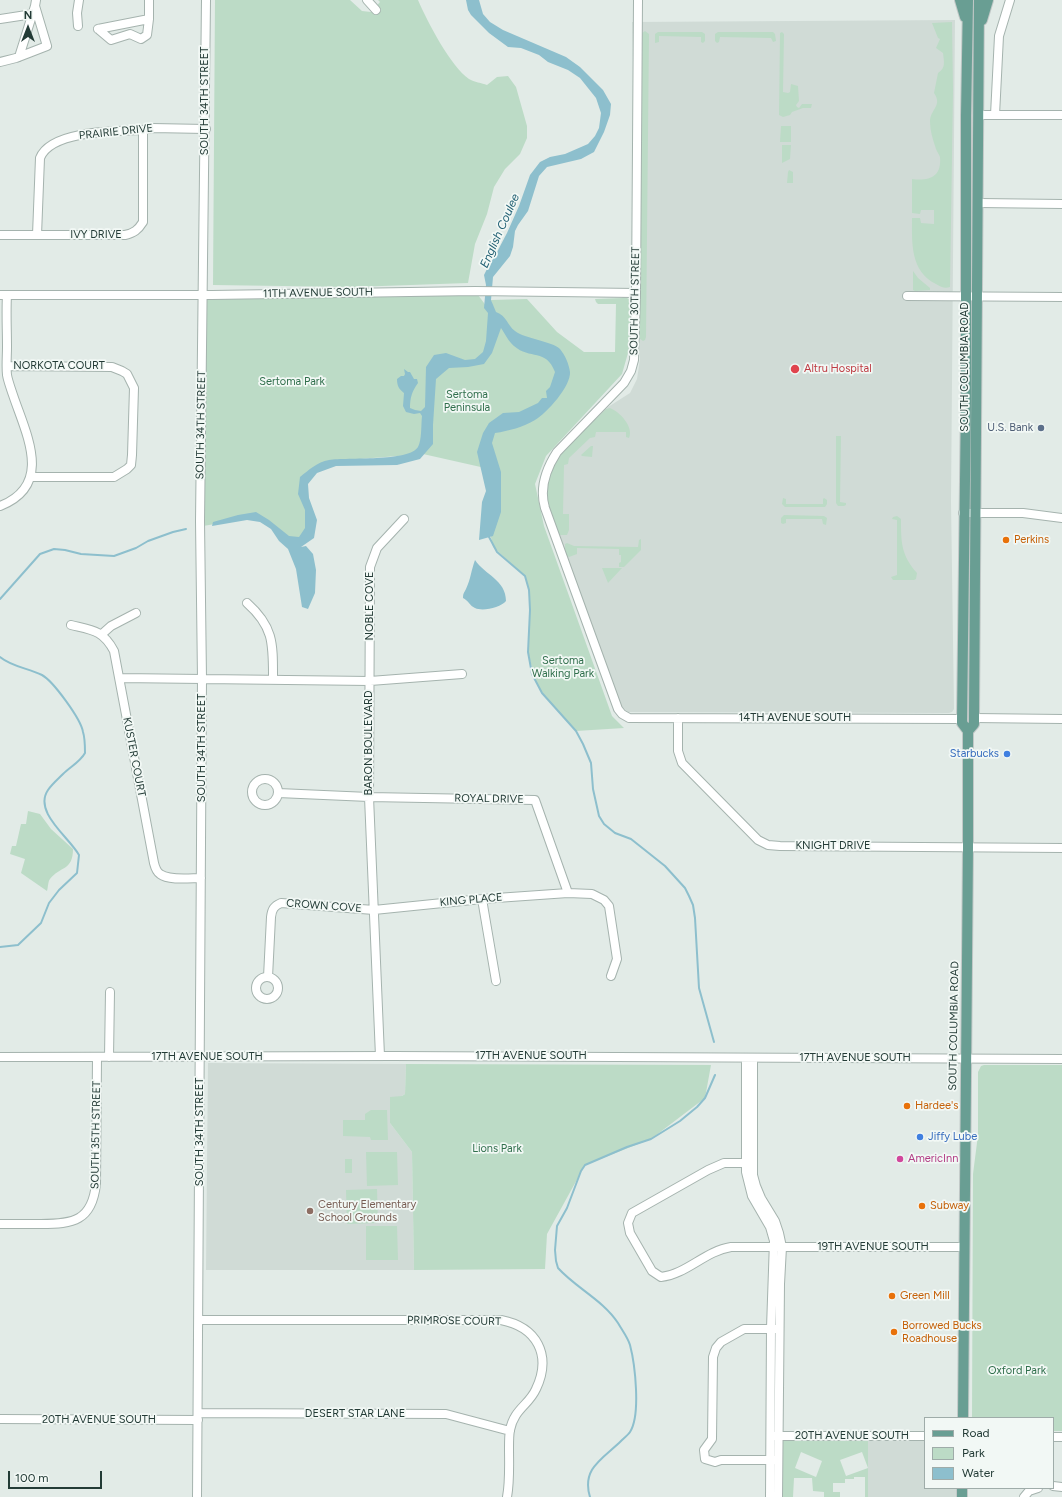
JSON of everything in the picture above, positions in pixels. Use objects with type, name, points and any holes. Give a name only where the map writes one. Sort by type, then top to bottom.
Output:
[{"type":"main road","points":[[960,0],[968,32]]},
{"type":"main road","name":"SOUTH COLUMBIA ROAD","points":[[963,1417],[968,731],[962,723],[962,719],[963,513],[966,401],[965,298],[968,0]]},
{"type":"main road","name":"SOUTH COLUMBIA ROAD","points":[[968,731],[974,724],[979,204],[979,0]]},
{"type":"main road","points":[[979,31],[988,0]]},
{"type":"main road","points":[[967,88],[972,108],[975,113],[979,115]]},
{"type":"main road","points":[[963,686],[964,698],[968,709],[974,718]]},
{"type":"street","points":[[78,26],[77,13],[79,0]]},
{"type":"street","points":[[149,0],[149,18],[147,35],[141,39],[130,34],[111,40],[98,29],[149,18]]},
{"type":"street","name":"SOUTH 34TH STREET","points":[[197,1497],[202,679],[200,521],[202,295],[206,128],[206,0]]},
{"type":"street","points":[[367,0],[376,10]]},
{"type":"street","name":"SOUTH 30TH STREET","points":[[629,718],[622,714],[618,709],[545,508],[542,492],[545,474],[557,452],[610,400],[624,384],[630,375],[633,366],[635,352],[636,293],[638,0]]},
{"type":"street","points":[[994,115],[999,36],[1010,0]]},
{"type":"street","points":[[0,19],[35,7]]},
{"type":"street","points":[[0,62],[19,57],[47,46],[35,7]]},
{"type":"street","points":[[19,57],[35,7]]},
{"type":"street","points":[[979,115],[1062,115]]},
{"type":"street","name":"PRAIRIE DRIVE","points":[[37,235],[40,158],[42,152],[46,148],[65,139],[90,133],[143,130],[152,128],[206,128]]},
{"type":"street","name":"IVY DRIVE","points":[[0,235],[125,235],[134,233],[140,228],[143,222],[143,130]]},
{"type":"street","points":[[979,204],[1062,204]]},
{"type":"street","name":"11TH AVENUE SOUTH","points":[[3,295],[202,295],[498,290],[636,293]]},
{"type":"street","points":[[0,506],[15,499],[26,487],[31,477],[33,458],[7,376],[3,295]]},
{"type":"street","points":[[907,296],[965,298],[1062,297]]},
{"type":"street","name":"NORKOTA COURT","points":[[7,366],[112,367],[127,374],[134,388],[133,448],[131,464],[127,469],[114,477],[31,477]]},
{"type":"street","points":[[963,513],[1023,513],[1062,518]]},
{"type":"street","name":"NOBLE COVE","points":[[370,680],[370,567],[377,548],[404,520]]},
{"type":"street","points":[[246,603],[258,613],[270,632],[273,656],[273,679]]},
{"type":"street","points":[[71,625],[95,630],[102,634],[111,626],[136,613]]},
{"type":"street","name":"KUSTER COURT","points":[[102,634],[110,643],[114,652],[120,678],[154,863],[160,874],[165,877],[201,878]]},
{"type":"street","points":[[370,680],[462,674]]},
{"type":"street","name":"BARON BOULEVARD","points":[[120,678],[370,680],[369,797],[380,1056]]},
{"type":"street","name":"14TH AVENUE SOUTH","points":[[629,718],[962,719]]},
{"type":"street","name":"KNIGHT DRIVE","points":[[678,718],[678,751],[682,763],[758,840],[768,845],[1062,848]]},
{"type":"street","points":[[974,718],[1062,719]]},
{"type":"street","points":[[278,794],[369,797]]},
{"type":"street","name":"ROYAL DRIVE","points":[[369,797],[534,800],[568,893]]},
{"type":"street","name":"KING PLACE","points":[[374,910],[482,899],[568,893],[592,894],[604,900],[609,906],[617,959],[611,976]]},
{"type":"street","points":[[482,899],[496,981]]},
{"type":"street","name":"CROWN COVE","points":[[268,977],[270,917],[275,906],[281,903],[374,910]]},
{"type":"street","points":[[109,1057],[110,992]]},
{"type":"street","name":"17TH AVENUE SOUTH","points":[[0,1057],[966,1057],[1062,1059]]},
{"type":"street","name":"SOUTH 35TH STREET","points":[[0,1224],[70,1223],[81,1217],[93,1202],[96,1184],[97,1057]]},
{"type":"street","points":[[749,1058],[749,1163],[761,1198],[775,1221],[779,1233],[777,1247],[775,1328],[774,1460],[770,1497]]},
{"type":"street","name":"19TH AVENUE SOUTH","points":[[749,1163],[724,1163],[708,1170],[632,1213],[628,1223],[630,1233],[652,1271],[661,1277],[672,1276],[722,1248],[731,1247],[964,1247]]},
{"type":"street","name":"PRIMROSE COURT","points":[[198,1320],[501,1320],[513,1323],[529,1332],[538,1343],[542,1356],[542,1368],[536,1391],[513,1418],[510,1431],[508,1488],[506,1497]]},
{"type":"street","points":[[774,1460],[721,1460],[715,1462],[705,1459],[704,1450],[712,1439],[713,1357],[716,1348],[721,1342],[744,1329],[775,1328]]},
{"type":"street","name":"DESERT STAR LANE","points":[[198,1417],[446,1414],[510,1431]]},
{"type":"street","name":"20TH AVENUE SOUTH","points":[[0,1419],[198,1417]]},
{"type":"street","name":"20TH AVENUE SOUTH","points":[[774,1436],[924,1436]]},
{"type":"street","points":[[774,1460],[778,1497]]},
{"type":"street","points":[[1024,1497],[1029,1491],[1035,1489]]},
{"type":"shaded area","name":"Altru Hospital","points":[[955,20],[951,501],[954,709],[949,713],[628,712],[622,707],[611,681],[556,525],[564,450],[608,407],[630,393],[637,379],[640,359],[632,22]]},
{"type":"shaded area","name":"Century Elementary School Grounds","points":[[208,1063],[406,1064],[405,1094],[402,1096],[390,1123],[412,1152],[414,1270],[206,1270]]},
{"type":"shaded area","points":[[868,1436],[924,1436],[924,1489],[962,1489],[962,1497],[868,1497]]},
{"type":"green space","points":[[215,0],[350,0],[362,11],[371,12],[380,2],[378,0],[418,0],[427,20],[447,54],[462,73],[469,79],[487,85],[497,77],[508,76],[516,87],[527,126],[527,138],[520,154],[505,169],[494,187],[487,214],[475,244],[468,283],[353,287],[213,285]]},
{"type":"green space","points":[[952,22],[953,90],[950,287],[946,288],[940,286],[921,272],[914,256],[912,218],[920,218],[921,223],[934,224],[934,210],[921,210],[920,214],[912,213],[912,179],[933,177],[939,170],[940,157],[936,150],[930,122],[937,104],[934,93],[938,73],[941,71],[944,62],[943,53],[936,48],[940,39],[938,38],[932,23]]},
{"type":"green space","points":[[645,31],[649,34],[646,337],[643,341],[639,338],[638,334],[641,34]]},
{"type":"green space","points":[[658,32],[702,32],[705,34],[705,41],[703,43],[701,42],[701,37],[659,36],[659,42],[655,43],[655,34]]},
{"type":"green space","points":[[718,32],[773,32],[775,34],[776,41],[773,42],[771,38],[720,37],[719,42],[717,43],[715,41],[715,34]]},
{"type":"green space","points":[[782,32],[784,34],[783,92],[790,92],[791,84],[798,86],[799,101],[796,105],[797,107],[799,108],[802,104],[812,104],[811,108],[803,108],[783,117],[779,115],[780,33]]},
{"type":"green space","points":[[781,126],[791,126],[791,142],[780,142]]},
{"type":"green space","points":[[782,145],[791,145],[790,159],[782,163]]},
{"type":"green space","points":[[789,170],[793,172],[793,183],[787,183]]},
{"type":"green space","points":[[913,271],[918,278],[930,288],[930,290],[913,290]]},
{"type":"green space","points":[[475,291],[493,315],[491,300],[527,299],[557,332],[584,352],[615,352],[616,304],[598,304],[595,299],[623,297],[632,301],[632,353],[628,353],[622,374],[546,456],[535,484],[544,526],[612,716],[624,728],[576,731],[540,690],[534,676],[528,652],[530,610],[529,590],[525,576],[493,547],[486,513],[494,470],[423,454],[335,461],[305,479],[312,534],[295,545],[269,524],[251,518],[203,526],[203,295]]},
{"type":"green space","points":[[610,408],[622,416],[625,420],[630,429],[629,438],[626,437],[626,432],[596,432],[595,437],[590,438],[569,458],[568,464],[564,465],[563,514],[569,514],[569,530],[567,535],[559,535],[550,512],[547,497],[547,484],[551,471],[566,448],[606,409]]},
{"type":"green space","points":[[836,436],[841,436],[840,502],[846,503],[844,506],[838,506],[836,503]]},
{"type":"green space","points":[[593,446],[592,457],[581,455]]},
{"type":"green space","points":[[783,498],[786,499],[786,504],[823,504],[824,498],[827,500],[827,504],[825,507],[785,507],[782,504]]},
{"type":"green space","points":[[784,515],[824,516],[827,518],[826,525],[823,524],[822,519],[786,519],[786,523],[783,524],[781,523],[781,518]]},
{"type":"green space","points":[[897,516],[901,519],[901,535],[905,554],[917,573],[916,579],[914,580],[893,580],[891,577],[897,575],[897,520],[892,519],[893,517]]},
{"type":"green space","points":[[641,539],[641,550],[624,567],[619,567],[621,555],[619,555],[619,549],[577,548],[577,554],[569,557],[567,556],[565,550],[565,544],[567,543],[574,546],[638,547],[639,540]]},
{"type":"green space","points":[[602,568],[622,568],[608,583]]},
{"type":"green space","points":[[28,811],[40,814],[51,829],[73,849],[71,861],[50,879],[47,891],[21,873],[25,859],[10,854],[12,846],[16,846],[21,824],[26,824]]},
{"type":"green space","name":"Lions Park","points":[[406,1064],[711,1065],[705,1098],[651,1139],[585,1165],[547,1234],[545,1269],[414,1270],[412,1152],[390,1123],[390,1097],[402,1096],[405,1094]]},
{"type":"green space","name":"Oxford Park","points":[[1062,1065],[1062,1431],[1054,1431],[1054,1417],[972,1417],[973,1174],[978,1135],[978,1072],[981,1066]]},
{"type":"green space","points":[[371,1110],[387,1110],[388,1140],[371,1140],[370,1137],[343,1136],[343,1120],[365,1120],[365,1114]]},
{"type":"green space","points":[[366,1152],[397,1152],[398,1185],[367,1186]]},
{"type":"green space","points":[[345,1159],[352,1159],[352,1173],[345,1173]]},
{"type":"green space","points":[[377,1189],[378,1223],[347,1224],[346,1190]]},
{"type":"green space","points":[[366,1226],[397,1226],[398,1260],[366,1260]]},
{"type":"green space","points":[[781,1441],[868,1441],[868,1468],[868,1497],[865,1497],[865,1477],[854,1477],[854,1479],[845,1479],[845,1483],[833,1483],[833,1492],[840,1492],[840,1497],[824,1497],[824,1492],[813,1491],[812,1478],[794,1478],[793,1497],[781,1497]],"holes":[[[801,1452],[822,1461],[816,1477],[795,1468]],[[862,1452],[868,1468],[846,1476],[840,1460]]]},
{"type":"water","points":[[466,0],[479,0],[483,14],[490,22],[503,30],[566,57],[580,67],[603,90],[611,104],[610,115],[604,132],[594,152],[581,159],[547,167],[539,176],[528,211],[515,231],[510,256],[493,277],[491,300],[496,312],[505,318],[512,329],[519,334],[551,344],[560,349],[569,366],[569,378],[563,391],[540,417],[521,427],[495,433],[492,443],[501,472],[501,512],[493,536],[479,540],[482,502],[486,491],[477,452],[483,433],[489,423],[503,413],[519,412],[538,403],[542,398],[547,398],[546,391],[550,387],[555,372],[547,360],[542,357],[526,353],[514,346],[501,328],[492,353],[484,364],[449,368],[436,379],[433,444],[420,459],[397,465],[336,466],[317,473],[308,484],[309,498],[317,520],[314,538],[301,547],[306,546],[313,554],[316,570],[315,593],[308,609],[302,607],[296,569],[288,549],[279,541],[271,529],[260,522],[247,520],[212,526],[213,522],[256,512],[289,536],[299,537],[305,528],[305,510],[298,494],[300,477],[310,469],[317,464],[329,460],[391,457],[412,452],[418,447],[421,436],[422,416],[420,413],[414,414],[406,412],[403,406],[404,393],[397,384],[397,379],[404,376],[404,369],[410,372],[414,379],[417,379],[418,383],[414,389],[410,401],[410,408],[421,411],[425,407],[426,367],[434,355],[446,353],[465,360],[475,359],[483,352],[486,341],[488,313],[484,308],[486,285],[484,275],[488,267],[488,259],[496,254],[507,233],[519,206],[530,175],[540,162],[550,157],[565,154],[588,144],[595,136],[599,128],[601,113],[596,98],[580,78],[568,70],[548,62],[539,55],[521,48],[508,47],[489,33],[471,15],[468,10]]},
{"type":"water","points":[[475,560],[503,588],[506,601],[504,603],[492,608],[478,609],[473,607],[463,598],[463,594],[469,581]]},
{"type":"waterway","name":"English Coulee","points":[[0,599],[40,554],[54,549],[81,554],[114,556],[136,548],[148,541],[186,529]]},
{"type":"waterway","points":[[488,535],[497,552],[525,576],[529,590],[530,610],[528,652],[532,674],[542,693],[576,731],[583,744],[591,763],[593,789],[599,816],[604,824],[615,833],[631,839],[665,866],[685,888],[689,896],[693,905],[695,918],[699,988],[714,1042]]},
{"type":"waterway","name":"English Coulee","points":[[0,657],[10,663],[42,675],[53,685],[77,718],[81,726],[85,745],[85,753],[51,786],[45,798],[45,807],[54,824],[79,855],[77,873],[59,890],[49,903],[41,923],[18,945],[0,947]]},
{"type":"waterway","points":[[590,1497],[588,1487],[591,1471],[596,1464],[630,1432],[633,1424],[636,1402],[634,1364],[629,1342],[612,1315],[558,1268],[555,1250],[557,1226],[567,1208],[581,1171],[585,1165],[627,1147],[651,1139],[680,1121],[697,1107],[705,1098],[715,1075]]},
{"type":"place","name":"Altru Hospital","points":[[795,369]]},
{"type":"place","name":"U.S. Bank","points":[[1041,428]]},
{"type":"place","name":"Perkins","points":[[1006,540]]},
{"type":"place","name":"Starbucks","points":[[1007,754]]},
{"type":"place","name":"Hardee's","points":[[907,1106]]},
{"type":"place","name":"Jiffy Lube","points":[[920,1137]]},
{"type":"place","name":"AmericInn","points":[[900,1159]]},
{"type":"place","name":"Subway","points":[[922,1206]]},
{"type":"place","name":"Century Elementary School Grounds","points":[[310,1211]]},
{"type":"place","name":"Green Mill","points":[[892,1296]]},
{"type":"place","name":"Borrowed Bucks Roadhouse","points":[[894,1332]]},
{"type":"park label","name":"Sertoma Park","points":[[292,382]]},
{"type":"park label","name":"Sertoma Peninsula","points":[[467,401]]},
{"type":"park label","name":"Sertoma Walking Park","points":[[563,667]]}]
